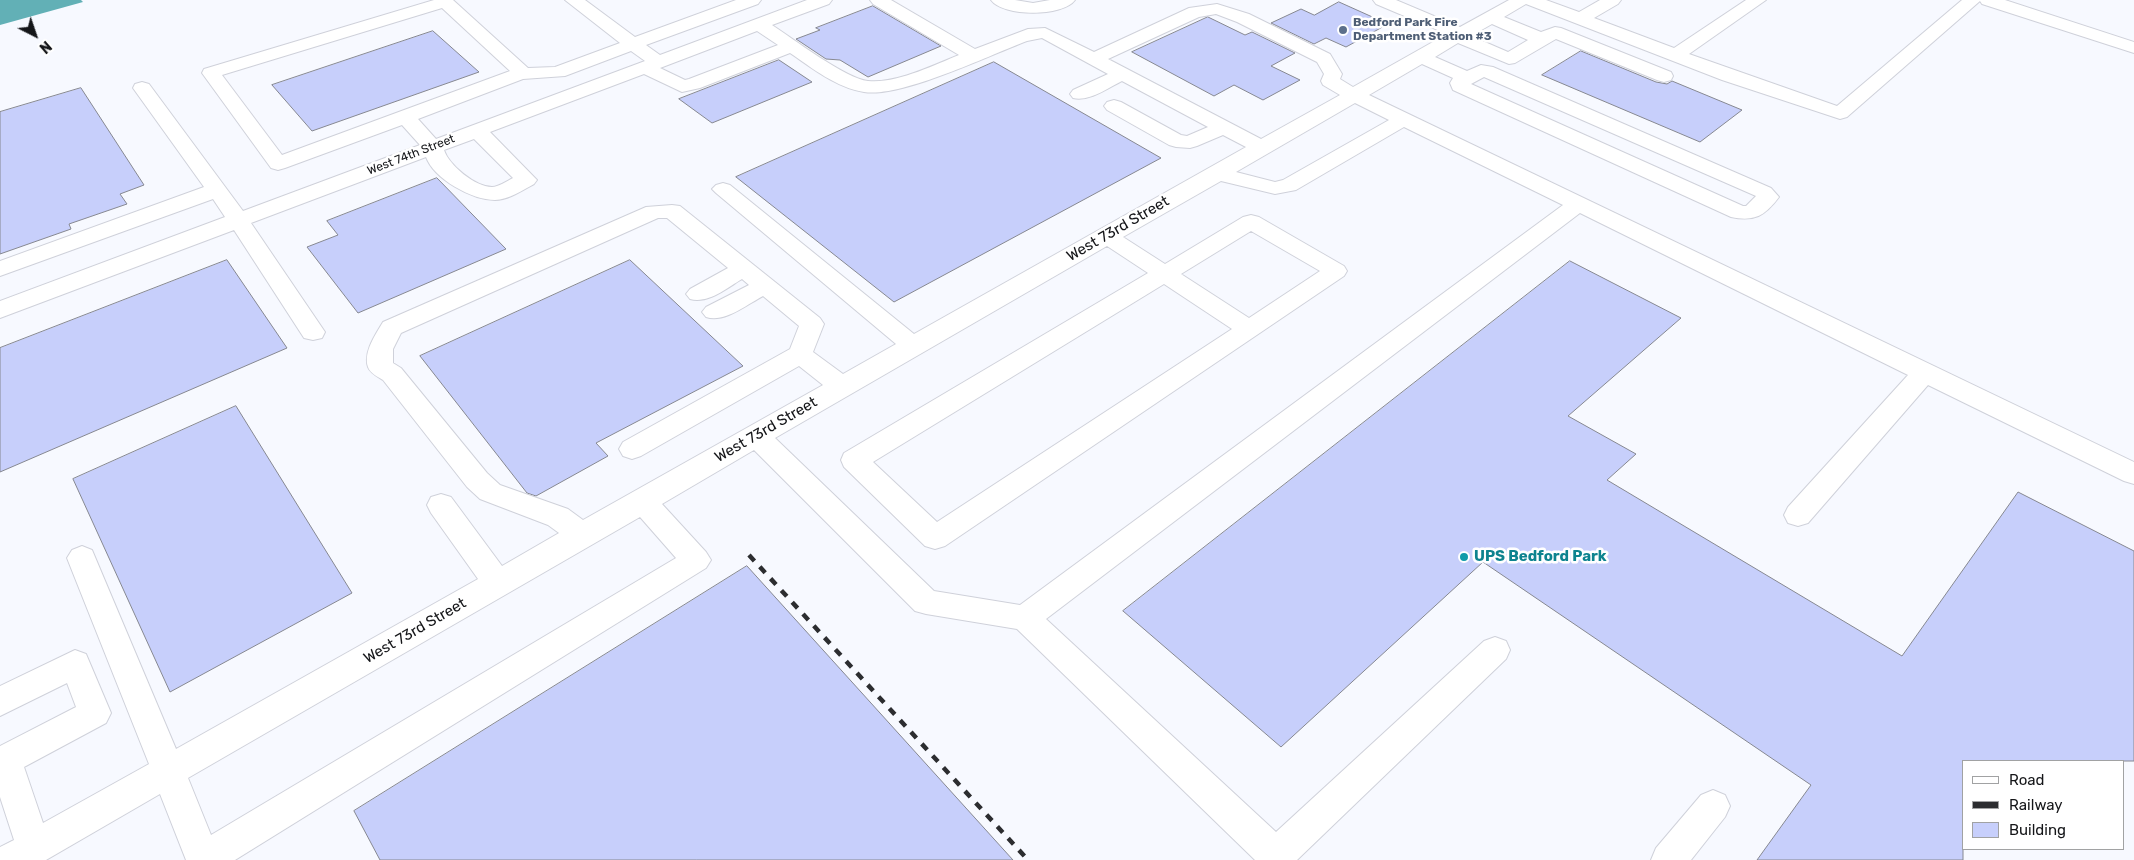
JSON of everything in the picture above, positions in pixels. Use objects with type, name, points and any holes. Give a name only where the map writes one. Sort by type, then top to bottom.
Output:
[{"type":"street","points":[[574,0],[632,44],[652,64],[682,86],[693,84],[792,46]]},
{"type":"street","points":[[519,74],[522,73],[445,2],[211,73],[278,164],[519,74],[558,72],[752,0]]},
{"type":"street","name":"West 74th Street","points":[[0,310],[760,24],[819,0]]},
{"type":"street","points":[[879,0],[972,55]]},
{"type":"street","points":[[1000,0],[1015,7],[1025,8],[1053,6],[1066,0]]},
{"type":"street","points":[[1382,0],[1509,59],[1555,32],[1664,76]]},
{"type":"street","points":[[1406,10],[1424,0]]},
{"type":"street","name":"West 73rd Street","points":[[23,854],[1521,0]]},
{"type":"street","points":[[1530,0],[1729,76],[1840,113],[1972,0]]},
{"type":"street","points":[[1580,19],[1612,0]]},
{"type":"street","points":[[1676,55],[1758,0]]},
{"type":"street","points":[[1988,0],[2134,48]]},
{"type":"street","points":[[1093,58],[1195,12],[1217,9],[1244,18],[1324,58],[1333,74],[1330,81],[1353,95],[1579,203],[2134,474]]},
{"type":"street","points":[[1490,17],[1542,39]]},
{"type":"street","points":[[760,24],[848,81],[865,87],[895,84],[1021,37],[1045,33],[1262,148]]},
{"type":"street","points":[[1421,57],[1468,78]]},
{"type":"street","points":[[1481,70],[1486,71],[1764,192],[1768,197],[1751,213],[1738,212],[1460,86],[1459,83],[1468,78],[1481,70]]},
{"type":"street","points":[[1080,94],[1122,74]]},
{"type":"street","points":[[142,88],[217,190]]},
{"type":"street","points":[[1114,106],[1176,141],[1190,142],[1223,127]]},
{"type":"street","points":[[405,116],[433,147],[437,160],[454,176],[477,191],[496,194],[528,180],[477,131]]},
{"type":"street","points":[[1216,173],[1275,188],[1288,186],[1404,119]]},
{"type":"street","points":[[723,189],[913,346]]},
{"type":"street","points":[[1025,618],[1579,203]]},
{"type":"street","points":[[582,535],[558,517],[490,492],[477,480],[392,374],[380,366],[381,349],[392,328],[654,212],[672,211],[812,324],[800,354],[632,449]]},
{"type":"street","points":[[239,220],[313,332]]},
{"type":"street","points":[[1251,222],[1336,271],[935,538],[854,460],[1166,274],[1251,222]]},
{"type":"street","points":[[1107,236],[1249,329]]},
{"type":"street","points":[[698,294],[755,277]]},
{"type":"street","points":[[714,312],[755,277]]},
{"type":"street","points":[[800,354],[842,387]]},
{"type":"street","points":[[1798,515],[1925,372]]},
{"type":"street","points":[[756,436],[926,602],[1025,618],[1278,858],[1495,650]]},
{"type":"street","points":[[82,558],[204,860],[696,560],[642,501]]},
{"type":"street","points":[[441,505],[498,583]]},
{"type":"street","points":[[0,702],[75,664],[95,713],[2,762],[23,854]]},
{"type":"street","points":[[1669,860],[1713,806]]},
{"type":"lane","points":[[0,269],[217,190],[239,220]]},
{"type":"water","points":[[0,0],[81,0],[83,2],[0,25]]},
{"type":"building","name":"Bedford Park Fire Department Station #3","points":[[1339,2],[1388,24],[1346,47],[1326,38],[1314,44],[1271,23],[1301,9],[1314,15]]},
{"type":"building","points":[[873,6],[941,46],[868,77],[840,60],[826,59],[796,39],[820,30],[816,28]]},
{"type":"building","points":[[1208,17],[1245,35],[1252,32],[1295,53],[1271,66],[1300,80],[1263,100],[1234,85],[1214,96],[1132,52]]},
{"type":"building","points":[[433,31],[479,72],[312,131],[272,85]]},
{"type":"building","points":[[1581,51],[1656,82],[1667,84],[1672,81],[1742,110],[1700,142],[1542,75]]},
{"type":"building","points":[[779,60],[812,82],[712,123],[679,99]]},
{"type":"building","points":[[994,62],[1161,158],[894,302],[736,177]]},
{"type":"building","points":[[81,88],[144,185],[120,194],[127,204],[69,224],[71,229],[0,254],[0,112]]},
{"type":"building","points":[[437,178],[506,249],[358,313],[307,247],[338,235],[327,221]]},
{"type":"building","points":[[227,260],[287,348],[0,472],[0,348]]},
{"type":"building","points":[[630,260],[743,366],[596,443],[608,456],[536,496],[527,493],[420,356]]},
{"type":"building","name":"UPS Bedford Park","points":[[1570,261],[1681,318],[1568,416],[1636,454],[1607,480],[1902,656],[2018,492],[2134,551],[2134,761],[1962,760],[1963,860],[1757,860],[1811,785],[1483,562],[1281,747],[1123,611]]},
{"type":"building","points":[[236,406],[352,593],[170,692],[73,479]]},
{"type":"building","points":[[747,566],[1013,860],[380,860],[354,811]]},
{"type":"railway","points":[[749,555],[1028,860]]},
{"type":"place","name":"Bedford Park Fire Department Station #3","points":[[1343,30]]},
{"type":"place","name":"UPS Bedford Park","points":[[1464,557]]}]
